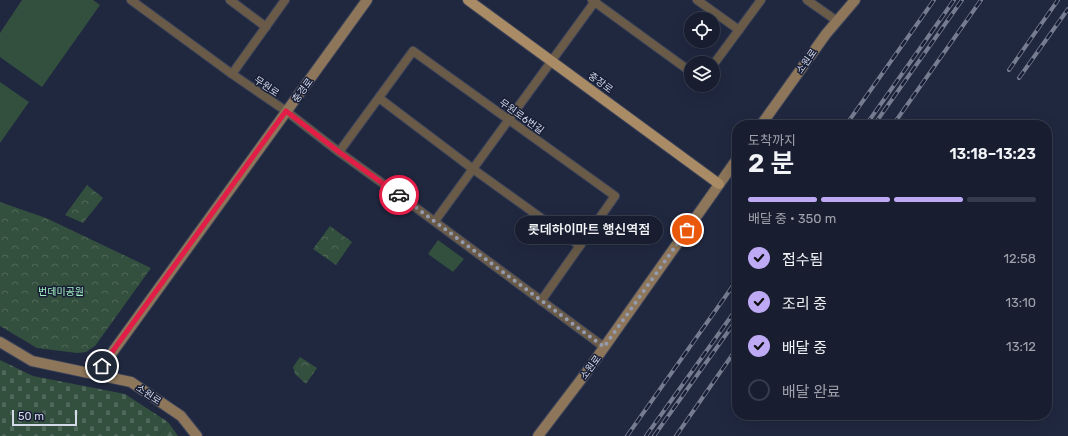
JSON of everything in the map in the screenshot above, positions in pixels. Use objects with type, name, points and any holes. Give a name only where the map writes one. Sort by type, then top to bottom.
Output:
[{"type":"main road","name":"충경로","points":[[96,374],[367,0]]},
{"type":"main road","name":"충장로","points":[[468,0],[719,184]]},
{"type":"main road","name":"소원로","points":[[765,120],[826,34],[855,0]]},
{"type":"main road","name":"소원로","points":[[538,436],[604,347],[732,166]]},
{"type":"main road","name":"소원로","points":[[0,342],[32,361],[131,382],[181,416],[197,436]]},
{"type":"street","name":"무원로","points":[[130,0],[286,111],[339,152],[604,347]]},
{"type":"street","points":[[230,0],[266,27]]},
{"type":"street","points":[[232,74],[285,0]]},
{"type":"street","points":[[698,0],[739,30]]},
{"type":"street","points":[[720,56],[761,0]]},
{"type":"street","points":[[807,0],[837,21]]},
{"type":"street","points":[[435,222],[594,1],[684,67]]},
{"type":"street","name":"무원로6번길","points":[[339,152],[413,51],[616,196],[541,301]]},
{"type":"street","points":[[378,98],[580,246]]},
{"type":"green space","points":[[22,0],[93,0],[100,5],[42,87],[0,57],[0,33]]},
{"type":"green space","points":[[0,82],[29,102],[0,143]]},
{"type":"green space","points":[[87,185],[103,198],[83,223],[65,215]]},
{"type":"green space","name":"번데미공원","points":[[0,202],[46,218],[151,268],[95,346],[86,352],[77,353],[37,348],[0,326]]},
{"type":"green space","points":[[330,226],[352,242],[336,265],[313,249]]},
{"type":"green space","points":[[438,240],[464,259],[453,272],[428,254]]},
{"type":"green space","points":[[300,357],[317,368],[306,384],[295,374],[293,367]]},
{"type":"green space","points":[[0,360],[33,376],[125,394],[168,422],[158,436],[0,436]]},
{"type":"green space","points":[[168,422],[178,436],[158,436]]},
{"type":"railway","points":[[850,120],[934,0]]},
{"type":"railway","points":[[870,120],[954,0]]},
{"type":"railway","points":[[878,120],[962,0]]},
{"type":"railway","points":[[897,120],[981,0]]},
{"type":"railway","points":[[1009,70],[1058,0]]},
{"type":"railway","points":[[1019,78],[1068,9]]},
{"type":"railway","points":[[627,436],[732,287]]},
{"type":"railway","points":[[646,436],[732,315]]},
{"type":"railway","points":[[654,436],[732,326]]},
{"type":"railway","points":[[676,436],[732,355]]},
{"type":"way so far","points":[[399,195],[604,347],[687,230]]},
{"type":"place","name":"롯데하이마트 행신역점","points":[[687,230]]},
{"type":"route","points":[[102,366],[286,111],[339,152],[399,195]]}]
